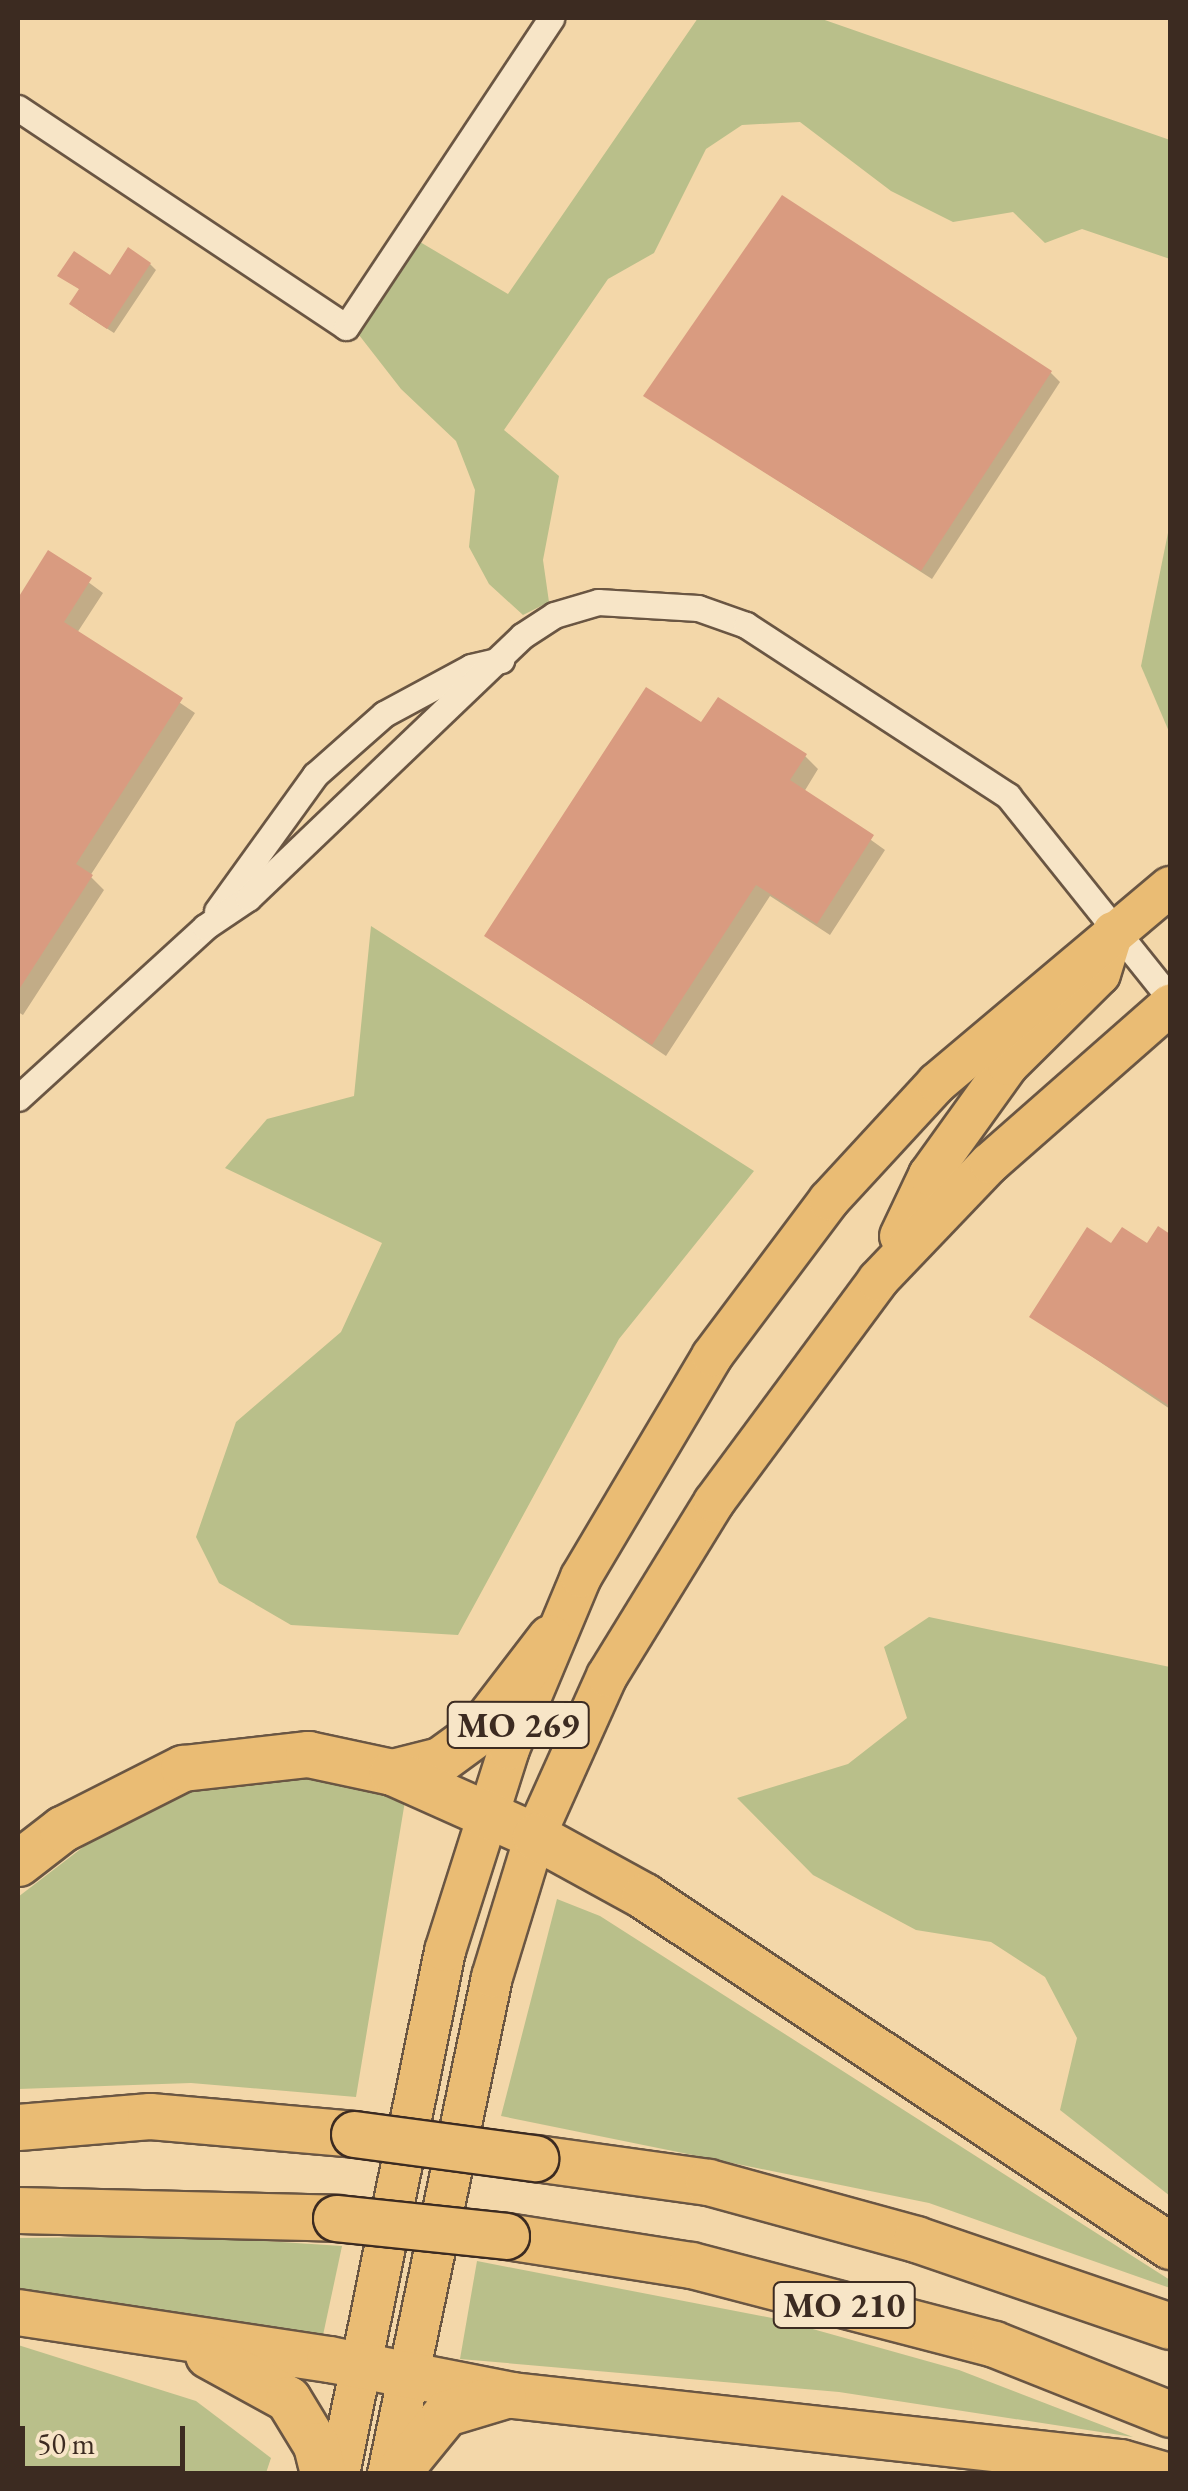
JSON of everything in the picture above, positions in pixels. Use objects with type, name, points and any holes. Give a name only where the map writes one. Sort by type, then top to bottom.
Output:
[{"type":"highway","points":[[392,1772],[440,1760],[477,1733],[550,1638]]},
{"type":"highway","points":[[18,1863],[62,1829],[183,1768],[308,1754],[392,1772],[534,1836],[644,1896],[1170,2246]]},
{"type":"highway","name":"MO 210","points":[[18,2127],[150,2116],[354,2134],[708,2182],[916,2239],[1170,2326]]},
{"type":"highway","name":"MO 210","points":[[18,2210],[336,2218],[506,2236],[691,2266],[994,2344],[1170,2414]]},
{"type":"highway","points":[[18,2312],[360,2364],[512,2395],[1120,2462],[1162,2474]]},
{"type":"highway","points":[[155,2334],[258,2377],[288,2400],[316,2445],[323,2474]]},
{"type":"highway","points":[[396,2474],[446,2413],[512,2395]]},
{"type":"main road","points":[[550,1638],[621,1505],[712,1356],[830,1200],[937,1083],[1114,928],[1170,887]]},
{"type":"main road","points":[[878,1280],[929,1176],[1008,1065],[1100,974],[1114,928]]},
{"type":"main road","points":[[388,2474],[492,1977],[534,1836],[617,1659],[714,1502],[878,1280],[990,1164],[1170,1001]]},
{"type":"main road","name":"MO 269","points":[[488,1814],[550,1638]]},
{"type":"main road","points":[[339,2474],[445,1951],[488,1814]]},
{"type":"street","points":[[18,108],[346,327],[550,18]]},
{"type":"street","points":[[18,1098],[205,927],[248,898],[503,660],[522,636],[554,615],[598,602],[681,605],[746,625],[1008,796],[1170,1001]]},
{"type":"street","points":[[205,927],[315,774],[384,714],[471,667],[503,660]]},
{"type":"green space","points":[[698,18],[819,18],[1170,140],[1170,259],[1082,229],[1045,243],[1013,212],[953,222],[891,191],[800,122],[742,125],[706,149],[654,253],[608,279],[504,430],[559,476],[543,560],[549,602],[523,615],[489,584],[469,547],[475,490],[456,441],[401,389],[359,335],[420,242],[508,294]]},
{"type":"green space","points":[[1170,523],[1170,734],[1141,666]]},
{"type":"green space","points":[[371,926],[754,1171],[619,1339],[458,1635],[291,1625],[219,1583],[196,1537],[236,1422],[341,1332],[382,1243],[225,1168],[267,1119],[354,1096]]},
{"type":"green space","points":[[929,1617],[1170,1667],[1170,2196],[1060,2110],[1077,2038],[1045,1977],[991,1942],[916,1930],[813,1875],[737,1798],[848,1764],[907,1718],[884,1647]]},
{"type":"green space","points":[[297,1778],[406,1795],[356,2097],[191,2083],[18,2089],[18,1897],[91,1841],[202,1785]]},
{"type":"green space","points":[[557,1899],[600,1916],[1170,2280],[1170,2288],[929,2203],[501,2116]]},
{"type":"green space","points":[[191,2236],[342,2246],[322,2340],[18,2288],[18,2238]]},
{"type":"green space","points":[[477,2261],[777,2319],[959,2370],[1133,2437],[839,2392],[460,2359]]},
{"type":"green space","points":[[18,2345],[196,2401],[271,2458],[266,2473],[18,2473]]},
{"type":"building","points":[[782,195],[1052,371],[921,571],[643,396]]},
{"type":"building","points":[[128,247],[151,263],[107,329],[69,304],[79,289],[57,276],[74,251],[110,275]]},
{"type":"building","points":[[48,550],[92,578],[64,622],[183,698],[76,864],[93,875],[18,991],[18,598]]},
{"type":"building","points":[[646,687],[701,722],[718,697],[807,754],[790,780],[874,835],[817,924],[756,885],[652,1045],[484,936]]},
{"type":"building","points":[[1158,1226],[1170,1234],[1170,1406],[1029,1317],[1087,1227],[1111,1243],[1122,1227],[1147,1243]]}]
